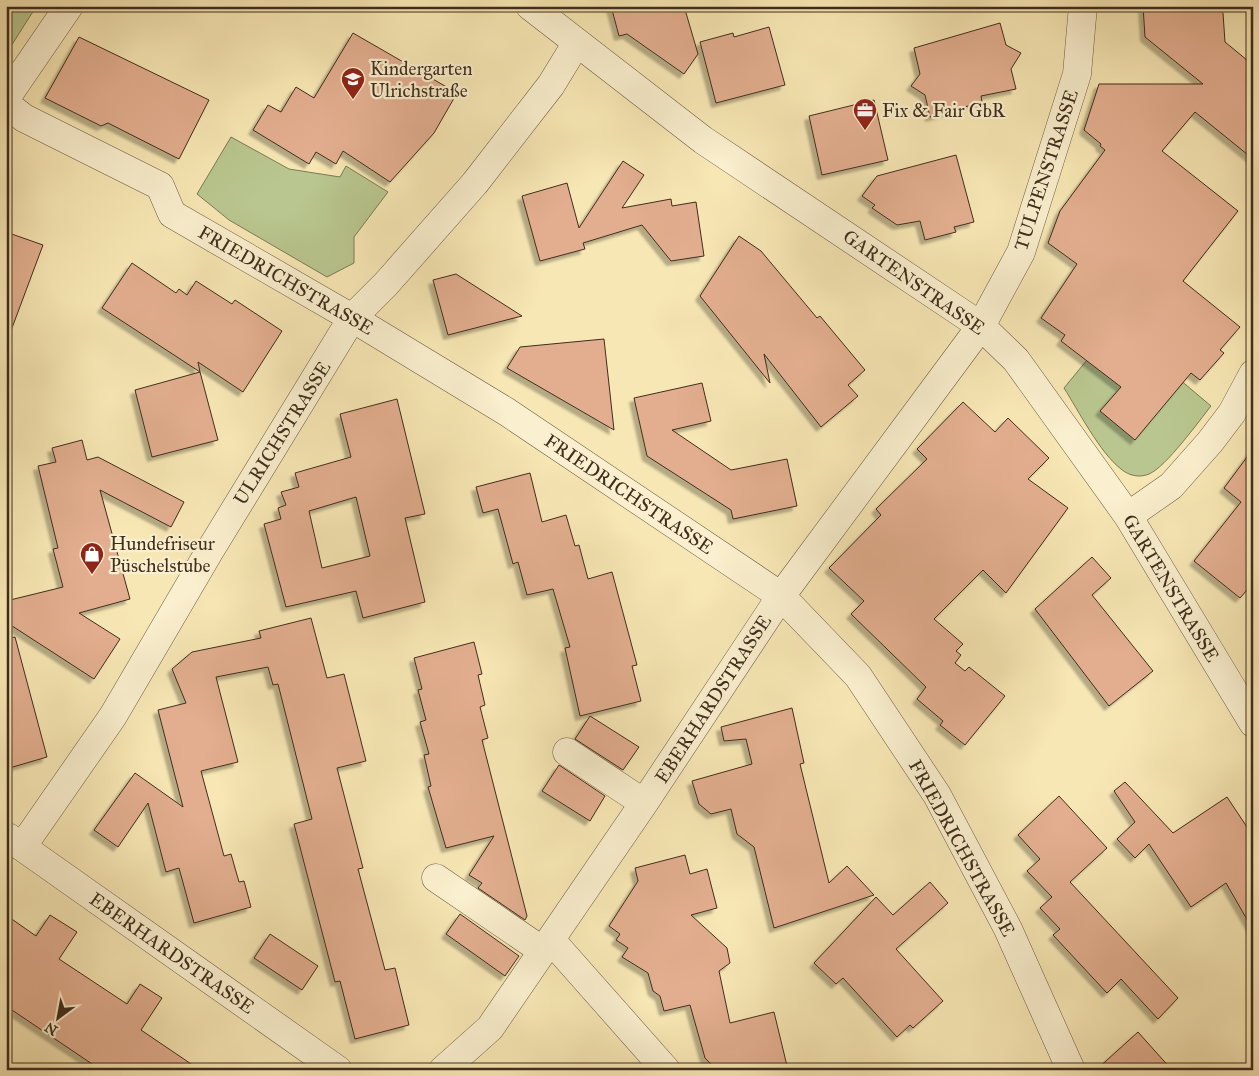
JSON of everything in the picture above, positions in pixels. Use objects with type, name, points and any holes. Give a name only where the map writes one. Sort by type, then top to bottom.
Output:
[{"type":"street","name":"GARTENSTRASSE","points":[[530,6],[576,44],[703,140],[980,326],[1016,360],[1128,516],[1253,723]]},
{"type":"street","name":"TULPENSTRASSE","points":[[980,326],[1021,252],[1027,234],[1077,74],[1083,6]]},
{"type":"street","points":[[6,98],[64,8]]},
{"type":"street","name":"ULRICHSTRASSE","points":[[14,841],[113,716],[209,552],[352,318],[391,279],[475,183],[551,85],[576,44]]},
{"type":"street","name":"FRIEDRICHSTRASSE","points":[[6,104],[24,118],[160,186],[172,214],[352,318],[507,412],[781,596],[858,676],[937,795],[1008,929],[1070,1070]]},
{"type":"street","name":"EBERHARDSTRASSE","points":[[443,1070],[490,1028],[644,803],[781,596],[980,326]]},
{"type":"street","points":[[1128,516],[1171,486],[1210,442],[1232,413],[1253,374]]},
{"type":"street","points":[[567,752],[644,803]]},
{"type":"street","name":"EBERHARDSTRASSE","points":[[14,841],[338,1070]]},
{"type":"street","points":[[436,878],[547,946],[666,1070]]},
{"type":"green space","points":[[6,6],[33,6],[34,10],[6,54]]},
{"type":"green space","points":[[231,137],[289,169],[340,177],[346,166],[388,192],[354,237],[354,263],[327,277],[229,220],[197,194]]},
{"type":"green space","points":[[1122,331],[1211,406],[1164,463],[1156,470],[1142,476],[1127,473],[1105,453],[1064,388],[1087,360]]},
{"type":"building","points":[[611,6],[684,6],[698,54],[684,74],[627,34],[619,36]]},
{"type":"building","points":[[1143,6],[1215,6],[1223,13],[1225,42],[1253,65],[1253,159],[1195,112],[1162,151],[1238,211],[1183,281],[1240,327],[1220,350],[1224,353],[1200,380],[1191,373],[1135,440],[1100,411],[1121,387],[1061,341],[1065,335],[1041,318],[1077,264],[1048,243],[1060,211],[1105,150],[1100,146],[1101,144],[1084,130],[1099,84],[1203,84],[1145,37]]},
{"type":"building","points":[[1000,23],[1006,45],[1021,53],[1011,69],[1016,89],[981,96],[982,102],[930,117],[925,95],[911,86],[920,74],[914,48]]},
{"type":"building","points":[[769,27],[785,85],[716,103],[700,42],[733,33],[734,37]]},
{"type":"building","points":[[353,33],[457,93],[434,133],[390,182],[343,151],[336,164],[316,152],[309,164],[253,130],[268,105],[281,112],[296,87],[314,98]]},
{"type":"building","points":[[79,37],[209,100],[179,159],[108,123],[101,126],[45,98]]},
{"type":"building","points":[[874,100],[888,160],[822,175],[809,116]]},
{"type":"building","points":[[956,155],[974,222],[954,227],[956,232],[925,240],[920,221],[897,225],[872,208],[875,205],[862,196],[877,176]]},
{"type":"building","points":[[623,161],[644,175],[622,208],[671,199],[672,206],[696,202],[704,256],[671,261],[642,225],[583,243],[585,249],[540,261],[522,196],[567,183],[579,228]]},
{"type":"building","points":[[6,232],[43,245],[9,336],[6,336]]},
{"type":"building","points":[[739,236],[761,251],[817,318],[820,316],[865,370],[848,385],[858,396],[821,427],[764,354],[770,383],[700,296]]},
{"type":"building","points":[[132,263],[176,293],[179,289],[187,295],[196,281],[232,304],[235,300],[282,331],[243,392],[198,362],[200,372],[102,308]]},
{"type":"building","points":[[456,274],[522,316],[448,335],[433,280]]},
{"type":"building","points":[[604,339],[614,430],[507,368],[520,347]]},
{"type":"building","points":[[200,372],[218,440],[152,457],[135,390]]},
{"type":"building","points":[[702,383],[711,421],[672,430],[731,470],[787,459],[797,506],[733,519],[731,510],[647,456],[634,398]]},
{"type":"building","points":[[397,399],[425,514],[405,518],[425,602],[363,618],[356,591],[286,607],[264,524],[281,519],[278,508],[286,505],[281,492],[299,487],[295,473],[351,457],[340,414]],"holes":[[[356,497],[370,556],[322,568],[309,511]]]},
{"type":"building","points":[[963,402],[995,432],[1008,418],[1049,458],[1028,479],[1068,508],[1006,593],[983,570],[934,619],[963,644],[956,651],[961,655],[955,663],[965,671],[969,667],[1005,696],[965,745],[940,725],[943,721],[917,699],[926,687],[851,614],[864,601],[829,568],[881,515],[876,509],[927,459],[917,449]]},
{"type":"building","points":[[82,440],[87,460],[98,457],[184,502],[171,527],[100,490],[130,599],[79,613],[120,639],[94,679],[6,622],[6,601],[63,587],[53,549],[58,548],[38,466],[56,462],[52,448]]},
{"type":"building","points":[[1253,449],[1253,583],[1240,598],[1194,561],[1241,502],[1224,488]]},
{"type":"building","points":[[530,473],[542,522],[566,515],[575,546],[579,545],[588,579],[612,572],[637,665],[632,666],[641,701],[580,716],[565,648],[570,647],[553,589],[527,595],[518,562],[513,564],[498,509],[483,513],[476,487]]},
{"type":"building","points":[[1092,557],[1111,578],[1092,595],[1153,671],[1109,706],[1035,609]]},
{"type":"building","points":[[311,618],[327,678],[344,674],[366,761],[337,768],[363,868],[358,869],[385,970],[395,968],[409,1025],[355,1039],[340,981],[335,982],[294,824],[312,819],[278,684],[273,685],[268,667],[216,677],[238,762],[201,771],[224,856],[231,854],[239,882],[244,881],[251,907],[194,923],[179,868],[166,872],[148,803],[118,847],[94,830],[135,773],[183,807],[158,710],[186,703],[172,669],[192,652],[261,638],[259,631]]},
{"type":"building","points":[[15,637],[47,757],[6,769],[6,639]]},
{"type":"building","points":[[474,642],[482,674],[478,675],[485,705],[480,707],[488,738],[482,740],[527,916],[525,920],[478,888],[482,883],[469,875],[494,836],[446,848],[428,787],[431,786],[424,755],[429,754],[420,722],[426,720],[418,690],[422,689],[414,658]]},
{"type":"building","points":[[792,708],[804,763],[800,764],[829,883],[847,866],[874,895],[774,928],[754,847],[737,834],[731,809],[711,814],[699,804],[692,781],[752,764],[746,739],[724,741],[721,727]]},
{"type":"building","points":[[590,716],[639,747],[623,770],[575,739]]},
{"type":"building","points":[[559,765],[605,796],[590,821],[542,791]]},
{"type":"building","points":[[1125,782],[1173,833],[1227,797],[1253,836],[1253,930],[1226,883],[1191,907],[1149,844],[1135,858],[1117,839],[1135,822],[1114,791]]},
{"type":"building","points":[[1059,796],[1107,848],[1070,882],[1178,998],[1158,1019],[1121,979],[1107,993],[1053,935],[1060,929],[1040,908],[1052,897],[1027,871],[1040,859],[1018,835]]},
{"type":"building","points":[[685,855],[690,874],[707,869],[717,908],[691,915],[727,948],[730,963],[719,971],[730,1023],[774,1012],[788,1070],[717,1070],[705,1058],[690,1005],[664,1011],[660,996],[653,991],[648,973],[622,957],[628,948],[616,940],[620,934],[609,926],[638,881],[635,868]]},
{"type":"building","points":[[930,882],[948,903],[896,949],[943,1001],[913,1028],[910,1025],[897,1037],[843,978],[836,984],[814,963],[876,897],[893,915]]},
{"type":"building","points":[[460,914],[519,956],[505,976],[446,934]]},
{"type":"building","points":[[6,915],[36,936],[50,915],[77,932],[59,959],[127,1004],[140,984],[162,998],[141,1030],[200,1070],[101,1070],[6,1006]]},
{"type":"building","points":[[270,934],[318,966],[302,990],[254,958]]},
{"type":"building","points":[[1138,1032],[1172,1070],[1096,1070]]},
{"type":"place","name":"Kindergarten Ulrichstraße","points":[[353,100]]},
{"type":"place","name":"Fix & Fair GbR","points":[[865,131]]},
{"type":"place","name":"Hundefriseur Püschelstube","points":[[92,575]]}]
